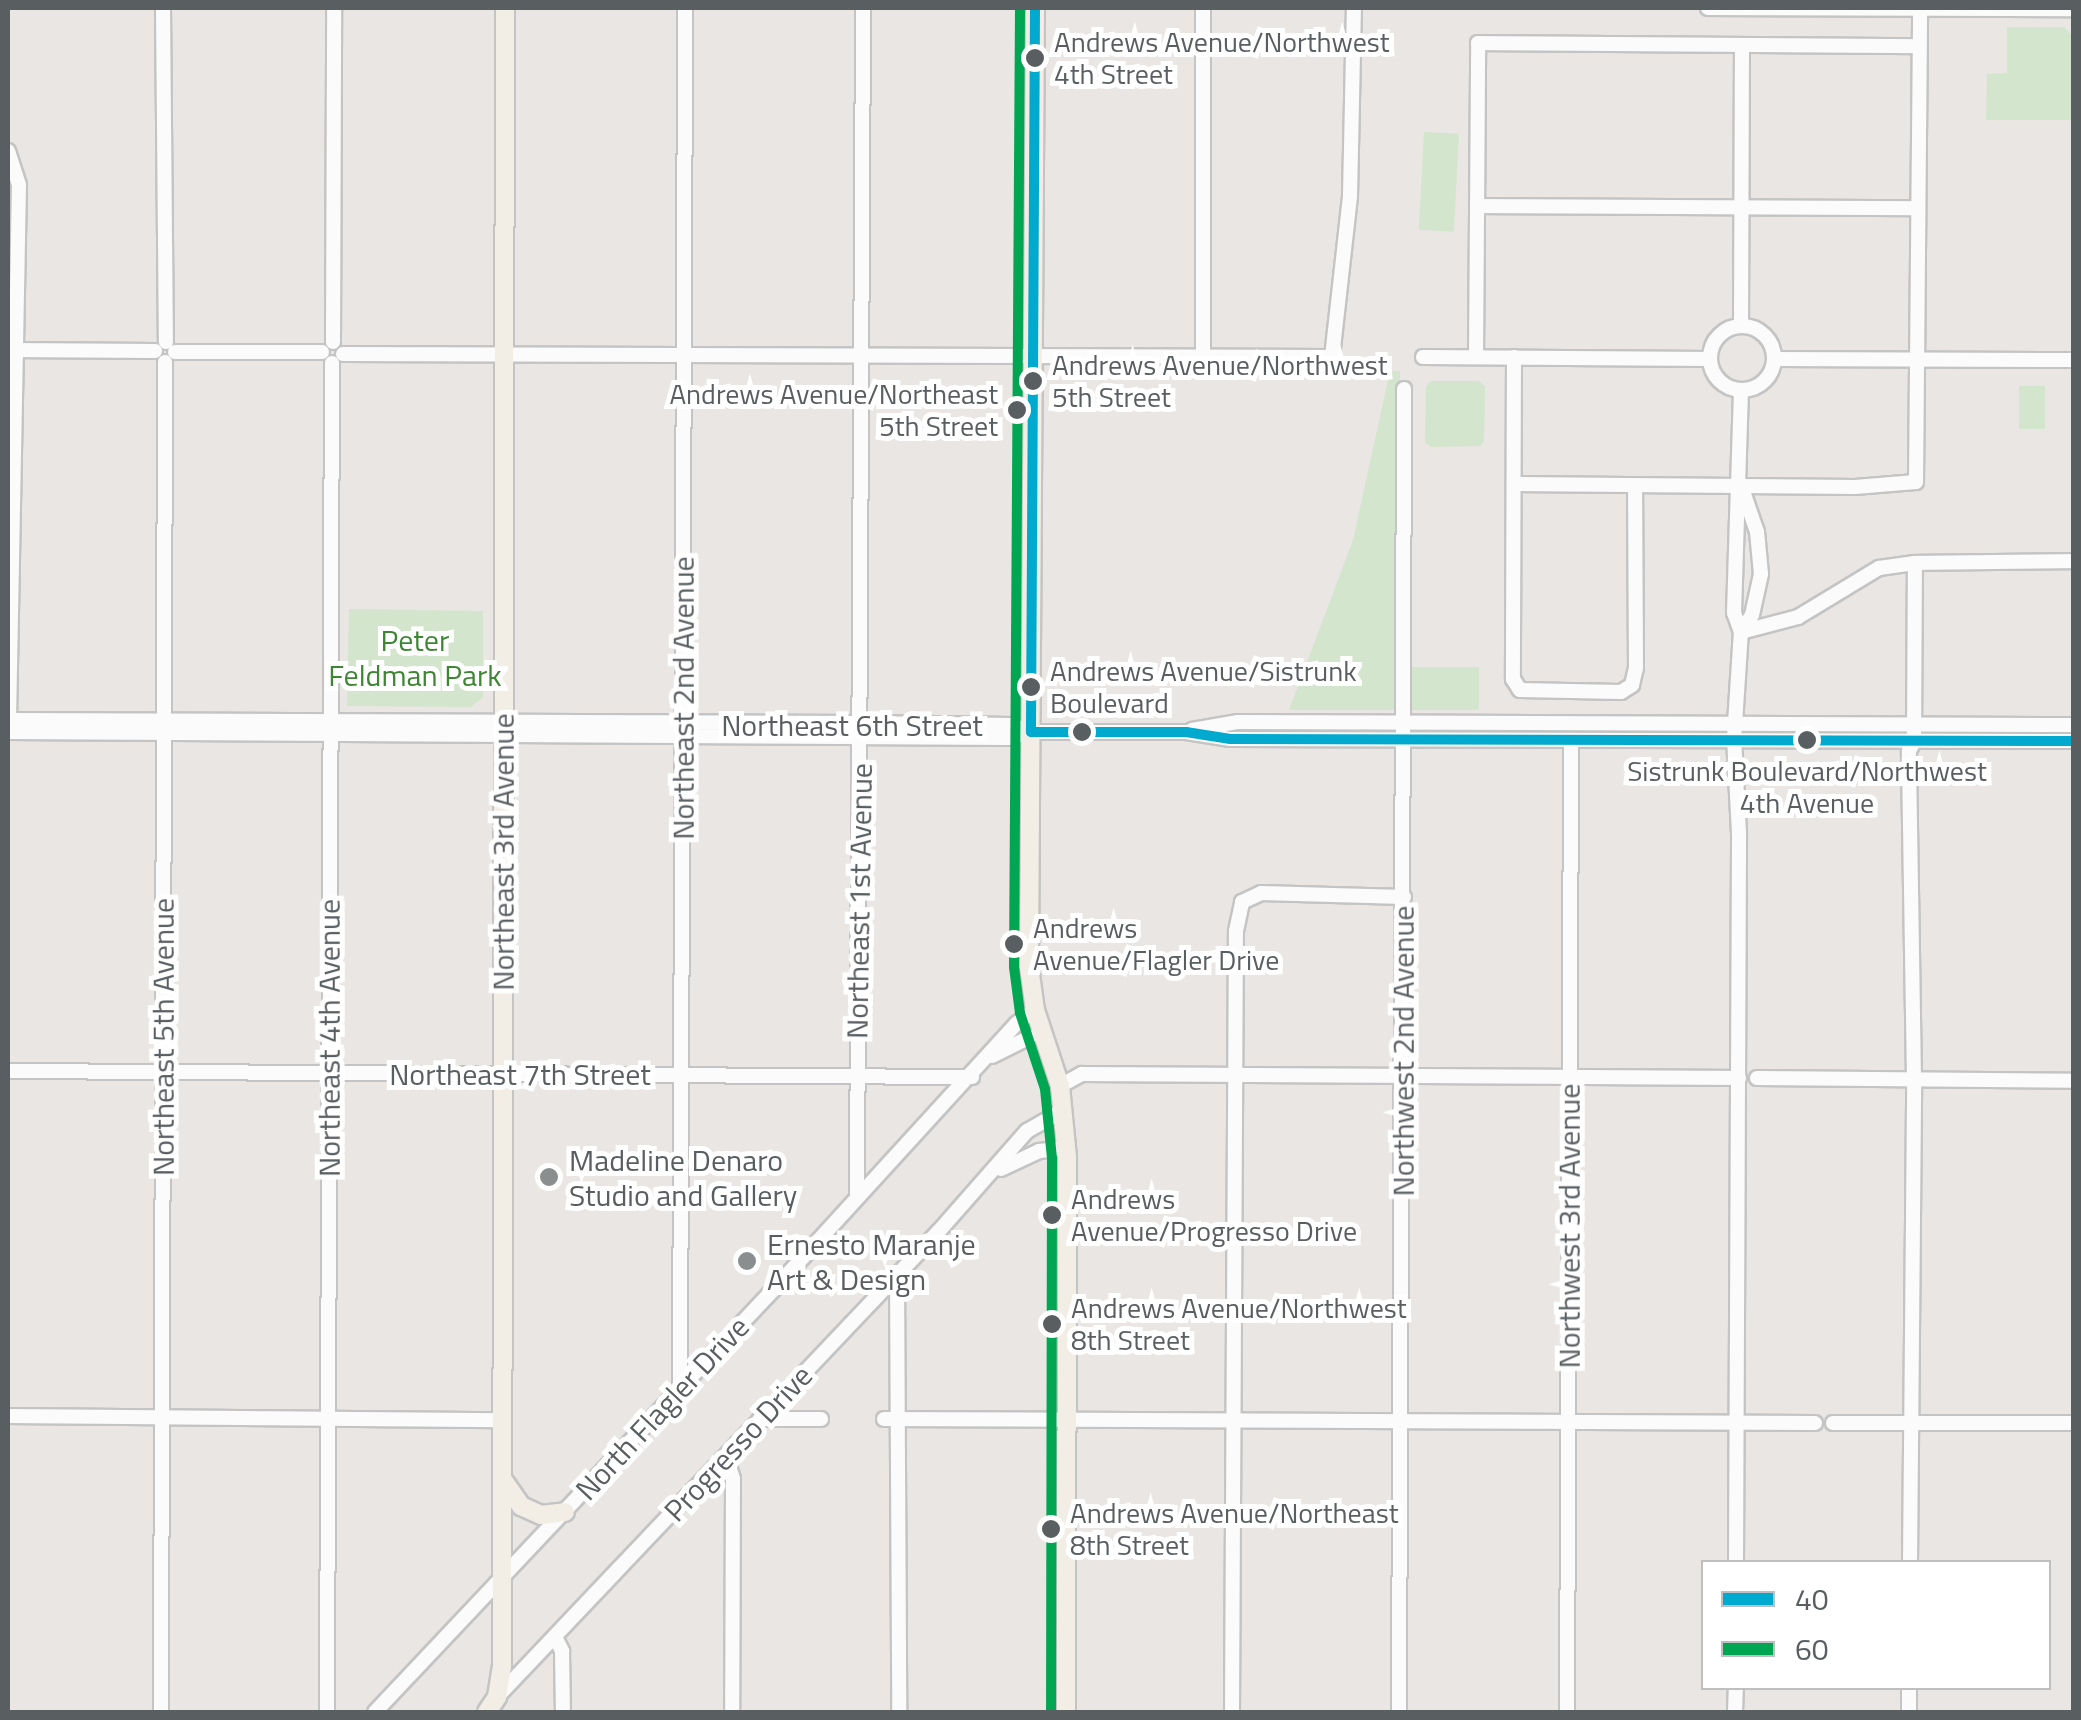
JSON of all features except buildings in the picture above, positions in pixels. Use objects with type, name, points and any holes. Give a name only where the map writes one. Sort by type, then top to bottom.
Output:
[{"type":"main road","name":"Northeast 3rd Avenue","points":[[492,1705],[502,1579],[503,1480],[505,8]]},
{"type":"main road","points":[[1035,8],[1030,1037],[1047,1086],[1061,1100]]},
{"type":"main road","points":[[1030,1006],[1061,1100],[1066,1148],[1066,1712]]},
{"type":"main road","points":[[503,1480],[521,1506],[541,1515],[565,1512]]},
{"type":"street","name":"Northeast 5th Avenue","points":[[160,1712],[163,8]]},
{"type":"street","name":"Northeast 4th Avenue","points":[[327,1712],[334,8]]},
{"type":"street","name":"Northeast 2nd Avenue","points":[[680,1389],[685,8]]},
{"type":"street","name":"Northeast 1st Avenue","points":[[857,1194],[863,8]]},
{"type":"street","points":[[1202,361],[1203,8]]},
{"type":"street","points":[[11,350],[1032,356],[1202,361],[1332,356],[1350,196],[1354,8]]},
{"type":"street","points":[[1708,8],[2074,9]]},
{"type":"street","points":[[1514,484],[1741,487],[1908,486],[1916,482],[1920,8]]},
{"type":"street","points":[[1476,357],[1478,44],[1919,46]]},
{"type":"street","points":[[1741,326],[1742,45]]},
{"type":"street","points":[[8,151],[19,185],[11,350],[8,724]]},
{"type":"street","points":[[1477,206],[1917,208]]},
{"type":"street","points":[[1741,326],[1765,335],[1775,359],[1761,385],[1741,392],[1716,378],[1710,359],[1722,333],[1741,326]]},
{"type":"street","points":[[1423,357],[1710,359]]},
{"type":"street","points":[[1514,358],[1513,679],[1520,690],[1621,692],[1632,684],[1636,668],[1635,486]]},
{"type":"street","points":[[1775,359],[2074,360]]},
{"type":"street","name":"Northwest 2nd Avenue","points":[[1399,1712],[1404,389]]},
{"type":"street","points":[[1736,1560],[1739,1078],[1738,776],[1734,732],[1741,632],[1734,613],[1741,487],[1741,392]]},
{"type":"street","points":[[1741,487],[1758,532],[1761,574],[1752,615],[1741,632]]},
{"type":"street","points":[[1741,632],[1798,617],[1879,568],[1914,562],[2074,561]]},
{"type":"street","points":[[1910,1560],[1914,1080],[1909,751],[1914,741],[1914,562]]},
{"type":"street","points":[[1186,732],[1229,722],[1404,722],[1734,732],[1752,739],[2074,742]]},
{"type":"street","name":"Northeast 6th Street","points":[[8,724],[860,729],[1012,738],[1031,732],[1186,732]]},
{"type":"street","points":[[1186,732],[1221,738],[1570,740],[1914,724],[2074,725]]},
{"type":"street","points":[[1738,776],[1752,739]]},
{"type":"street","name":"Northwest 3rd Avenue","points":[[1567,1712],[1570,740]]},
{"type":"street","points":[[1232,1712],[1236,931],[1242,902],[1261,893],[1404,896]]},
{"type":"street","name":"North Flagler Drive","points":[[376,1712],[857,1194],[972,1076],[1030,1006]]},
{"type":"street","name":"North Flagler Drive","points":[[986,1058],[1030,1037]]},
{"type":"street","name":"Northeast 7th Street","points":[[8,1071],[972,1076]]},
{"type":"street","points":[[1061,1100],[1082,1074],[1739,1078]]},
{"type":"street","points":[[1757,1078],[2074,1080]]},
{"type":"street","name":"Progresso Drive","points":[[492,1705],[1061,1100]]},
{"type":"street","name":"Progresso Drive","points":[[992,1174],[1038,1150],[1066,1148]]},
{"type":"street","points":[[897,1274],[891,1419],[898,1712]]},
{"type":"street","points":[[8,1416],[503,1420]]},
{"type":"street","points":[[760,1419],[821,1419]]},
{"type":"street","points":[[891,1419],[1815,1423]]},
{"type":"street","points":[[1833,1423],[2074,1423]]},
{"type":"street","points":[[726,1458],[733,1479],[732,1712]]},
{"type":"street","points":[[554,1636],[562,1652],[563,1712]]},
{"type":"green space","points":[[2007,27],[2064,27],[2073,37],[2073,120],[1986,120],[1987,74],[2007,73]]},
{"type":"green space","points":[[1424,132],[1459,134],[1454,232],[1419,230]]},
{"type":"green space","points":[[1390,371],[1400,371],[1397,667],[1479,667],[1479,710],[1289,710],[1353,540]]},
{"type":"green space","points":[[1432,381],[1479,381],[1485,387],[1484,441],[1480,446],[1431,447],[1425,442],[1426,386]]},
{"type":"green space","points":[[2019,386],[2045,386],[2045,429],[2019,429]]},
{"type":"green space","name":"Peter Feldman Park","points":[[349,609],[483,611],[483,697],[471,707],[347,706]]},
{"type":"transit line","name":"60","points":[[1020,8],[1014,967],[1020,1013],[1045,1089],[1052,1158],[1051,1712]]},
{"type":"transit line","name":"40","points":[[1035,8],[1031,732],[1186,732],[1230,739],[2074,741]]},
{"type":"place","name":"Andrews Avenue/Northwest 4th Street","points":[[1035,58]]},
{"type":"place","name":"Andrews Avenue/Northwest 5th Street","points":[[1033,381]]},
{"type":"place","name":"Andrews Avenue/Northeast 5th Street","points":[[1017,410]]},
{"type":"place","name":"Andrews Avenue/Sistrunk Boulevard","points":[[1031,687]]},
{"type":"place","name":"Sistrunk Boulevard/Northwest 4th Avenue","points":[[1807,740]]},
{"type":"place","name":"Andrews Avenue/Flagler Drive","points":[[1014,944]]},
{"type":"place","name":"Madeline Denaro Studio and Gallery","points":[[549,1177]]},
{"type":"place","name":"Andrews Avenue/Progresso Drive","points":[[1052,1215]]},
{"type":"place","name":"Ernesto Maranje Art & Design","points":[[747,1261]]},
{"type":"place","name":"Andrews Avenue/Northwest 8th Street","points":[[1052,1324]]},
{"type":"place","name":"Andrews Avenue/Northeast 8th Street","points":[[1051,1529]]}]
